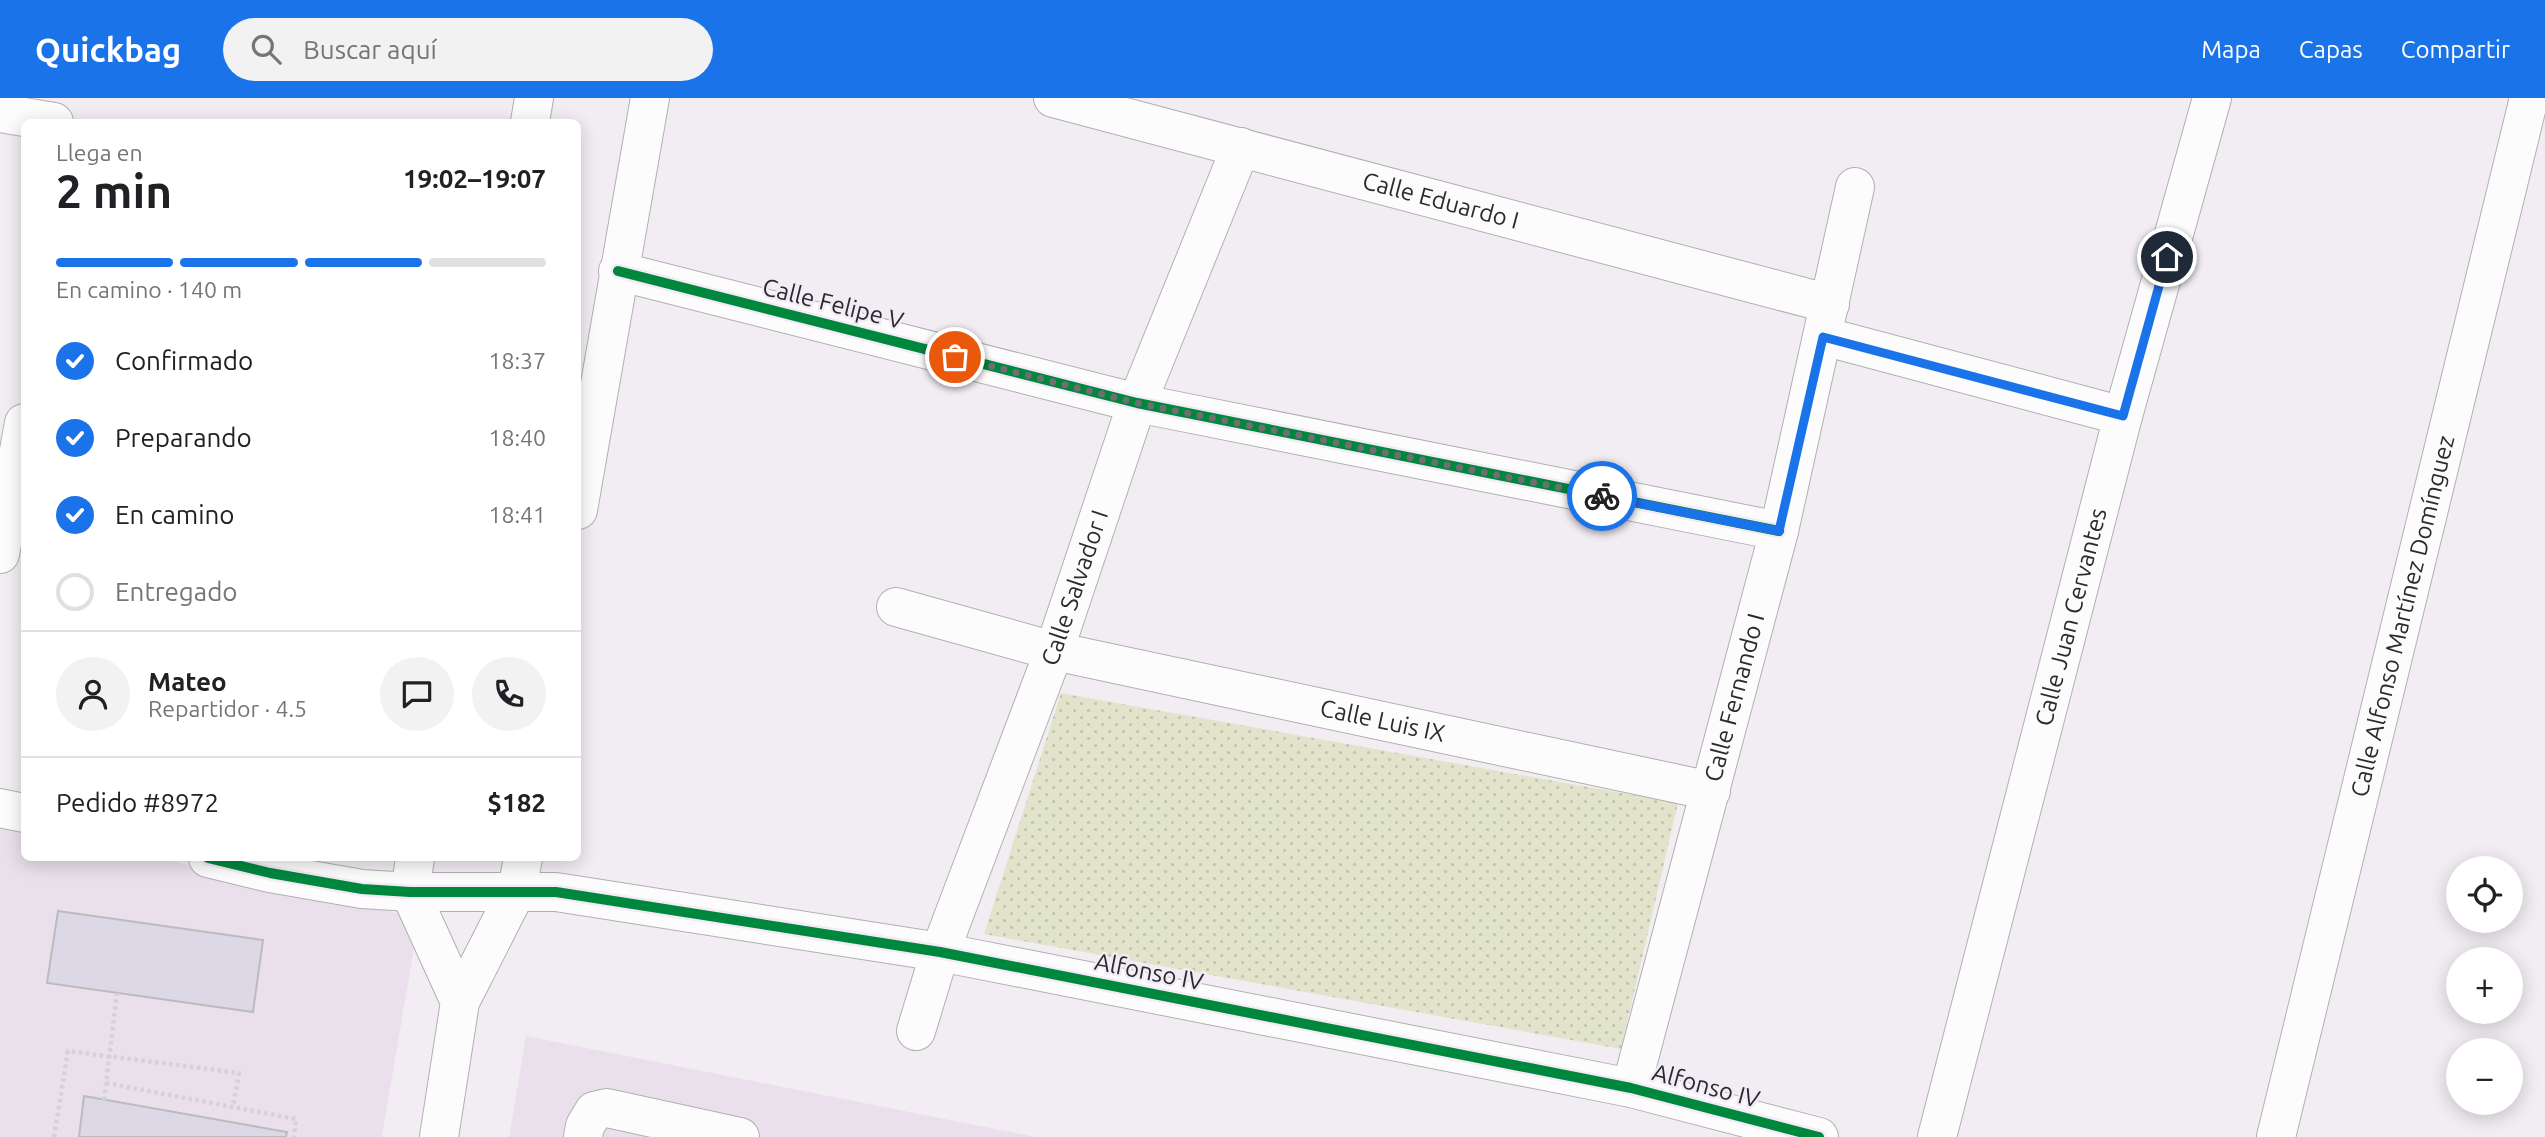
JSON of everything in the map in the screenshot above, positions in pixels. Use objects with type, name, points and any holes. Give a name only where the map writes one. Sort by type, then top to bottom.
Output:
[{"type":"street","points":[[530,119],[534,98]]},
{"type":"street","points":[[581,492],[650,98]]},
{"type":"street","name":"Calle Eduardo I","points":[[1052,98],[1241,147],[1826,320],[2123,416]]},
{"type":"street","name":"Calle Juan Cervantes","points":[[1937,1137],[2123,416],[2212,98]]},
{"type":"street","name":"Calle Alfonso Martínez Domínguez","points":[[2276,1137],[2529,98]]},
{"type":"street","points":[[0,113],[36,119]]},
{"type":"street","name":"Calle Salvador I","points":[[916,1031],[940,952],[1054,650],[1137,403],[1241,147]]},
{"type":"street","name":"Calle Fernando I","points":[[1631,1088],[1712,792],[1779,531],[1855,187]]},
{"type":"street","name":"Calle Felipe V","points":[[618,271],[1137,403],[1779,531]]},
{"type":"street","points":[[0,554],[21,439]]},
{"type":"street","name":"Calle Luis IX","points":[[895,607],[1054,650],[1712,792]]},
{"type":"street","points":[[0,808],[21,812]]},
{"type":"street","name":"Alfonso IV","points":[[222,861],[323,883],[413,875],[465,892],[520,874],[556,892],[940,952],[1631,1088],[1819,1137]]},
{"type":"street","points":[[439,1137],[460,1002],[520,874]]},
{"type":"street","points":[[413,875],[460,1002]]},
{"type":"street","points":[[583,1137],[594,1111],[607,1108],[740,1137]]},
{"type":"path","points":[[104,1100],[117,993]]},
{"type":"path","points":[[54,1137],[68,1051],[239,1073],[233,1107]]},
{"type":"path","points":[[106,1083],[296,1119],[294,1137]]},
{"type":"shaded area","points":[[0,821],[21,826],[21,861],[170,861],[419,918],[382,1137],[0,1137]]},
{"type":"shaded area","points":[[526,1036],[1036,1137],[509,1137]]},
{"type":"green space","points":[[1061,693],[1678,803],[1621,1049],[984,934]]},
{"type":"building","points":[[58,911],[263,940],[253,1012],[47,983]]},
{"type":"building","points":[[84,1096],[287,1132],[286,1137],[79,1137]]},
{"type":"cycle path","points":[[618,271],[1137,403],[1779,531]]},
{"type":"cycle path","points":[[220,861],[270,873],[362,889],[410,892],[556,892],[940,952],[1631,1088],[1819,1137]]},
{"type":"way so far","points":[[955,357],[1137,403],[1602,496]]},
{"type":"route","points":[[1602,496],[1779,531],[1823,337],[2123,416],[2167,257]]}]
